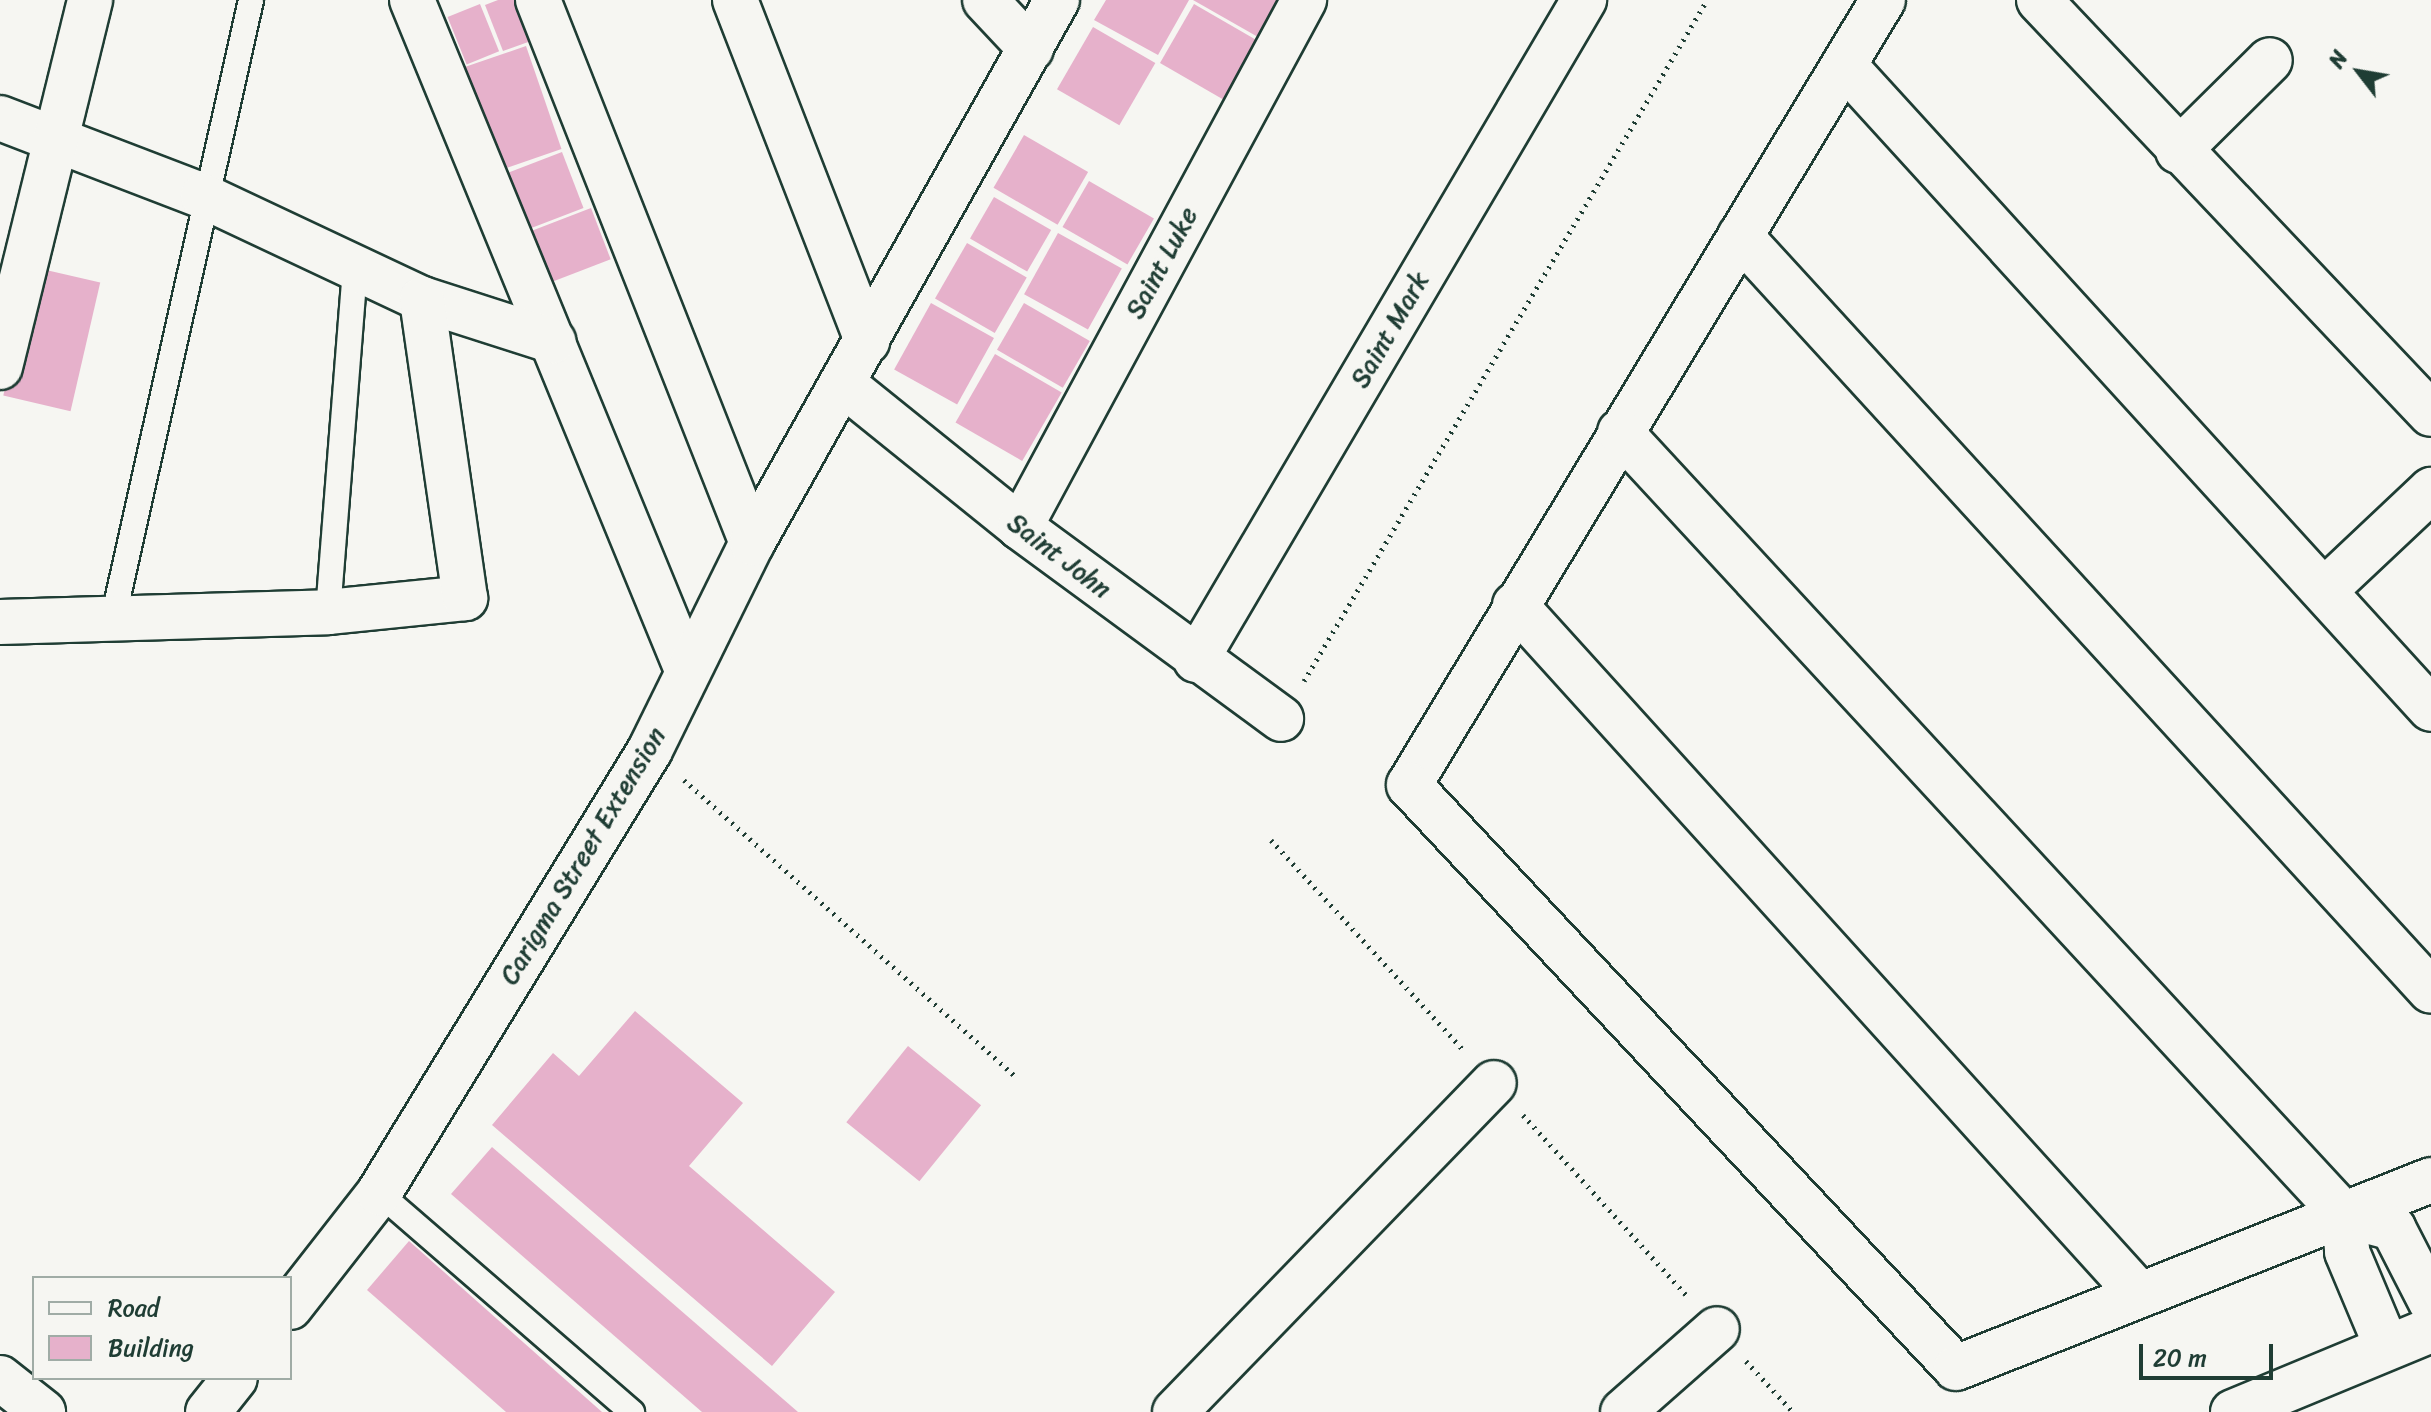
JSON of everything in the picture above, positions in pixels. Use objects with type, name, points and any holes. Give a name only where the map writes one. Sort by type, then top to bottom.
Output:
[{"type":"street","points":[[0,367],[90,0]]},
{"type":"street","points":[[412,0],[687,670]]},
{"type":"street","points":[[538,0],[752,543]]},
{"type":"street","points":[[735,0],[867,341]]},
{"type":"street","points":[[985,0],[1031,49]]},
{"type":"street","name":"Carigma Street Extension","points":[[292,1304],[379,1193],[650,750],[752,543],[1057,0]]},
{"type":"street","name":"Saint Luke","points":[[1020,527],[1304,0]]},
{"type":"street","name":"Saint Mark","points":[[1196,660],[1584,0]]},
{"type":"street","points":[[1883,0],[1409,785],[1956,1368],[2431,1180]]},
{"type":"street","points":[[2039,0],[2178,151],[2431,414]]},
{"type":"street","points":[[2178,151],[2270,60]]},
{"type":"street","points":[[1844,65],[2431,709]]},
{"type":"street","points":[[0,118],[203,196],[355,271],[422,299],[553,341]]},
{"type":"street","points":[[1740,236],[2431,991]]},
{"type":"street","points":[[0,622],[328,612],[465,598],[422,299]]},
{"type":"street","name":"Saint John","points":[[843,384],[1020,527],[1196,660],[1281,719]]},
{"type":"street","points":[[1620,432],[2344,1215],[2393,1228],[2431,1302]]},
{"type":"street","points":[[2325,590],[2431,490]]},
{"type":"street","points":[[1515,605],[2140,1295]]},
{"type":"street","points":[[1175,1412],[1494,1083]]},
{"type":"street","points":[[2344,1215],[2347,1252],[2387,1347]]},
{"type":"street","points":[[1623,1412],[1717,1329]]},
{"type":"street","points":[[2233,1412],[2292,1401],[2387,1347],[2431,1330]]},
{"type":"street","points":[[0,1378],[43,1412]]},
{"type":"street","points":[[208,1412],[233,1380]]},
{"type":"lane","points":[[113,619],[203,196],[251,0]]},
{"type":"lane","points":[[328,612],[355,271]]},
{"type":"lane","points":[[379,1193],[632,1412]]},
{"type":"path","points":[[1281,719],[1707,0]]},
{"type":"path","points":[[650,750],[1016,1077]]},
{"type":"path","points":[[1271,840],[1793,1412]]},
{"type":"building","points":[[498,0],[514,0],[531,41],[503,51],[485,5]]},
{"type":"building","points":[[1106,0],[1189,0],[1158,55],[1094,20]]},
{"type":"building","points":[[1193,0],[1298,0],[1272,45]]},
{"type":"building","points":[[480,4],[499,51],[467,64],[448,17]]},
{"type":"building","points":[[1194,4],[1259,42],[1225,100],[1160,63]]},
{"type":"building","points":[[1093,27],[1155,63],[1119,125],[1057,89]]},
{"type":"building","points":[[526,46],[561,149],[492,173],[456,70]]},
{"type":"building","points":[[1024,135],[1088,172],[1058,225],[994,188]]},
{"type":"building","points":[[562,152],[584,208],[514,235],[493,179]]},
{"type":"building","points":[[1089,181],[1154,218],[1127,264],[1062,227]]},
{"type":"building","points":[[994,197],[1051,230],[1027,272],[970,239]]},
{"type":"building","points":[[591,208],[611,259],[543,286],[523,234]]},
{"type":"building","points":[[1058,233],[1122,268],[1088,330],[1024,294]]},
{"type":"building","points":[[967,243],[1027,277],[995,333],[935,298]]},
{"type":"building","points":[[33,267],[100,283],[71,411],[3,396]]},
{"type":"building","points":[[931,303],[994,338],[957,404],[894,369]]},
{"type":"building","points":[[1024,303],[1090,341],[1063,388],[997,350]]},
{"type":"building","points":[[995,354],[1062,392],[1022,461],[956,422]]},
{"type":"building","points":[[635,1011],[743,1103],[689,1166],[835,1292],[772,1366],[492,1125],[553,1053],[579,1076]]},
{"type":"building","points":[[908,1046],[981,1105],[919,1181],[846,1122]]},
{"type":"building","points":[[492,1147],[798,1412],[702,1412],[451,1194]]},
{"type":"building","points":[[409,1241],[602,1412],[506,1412],[367,1290]]}]
